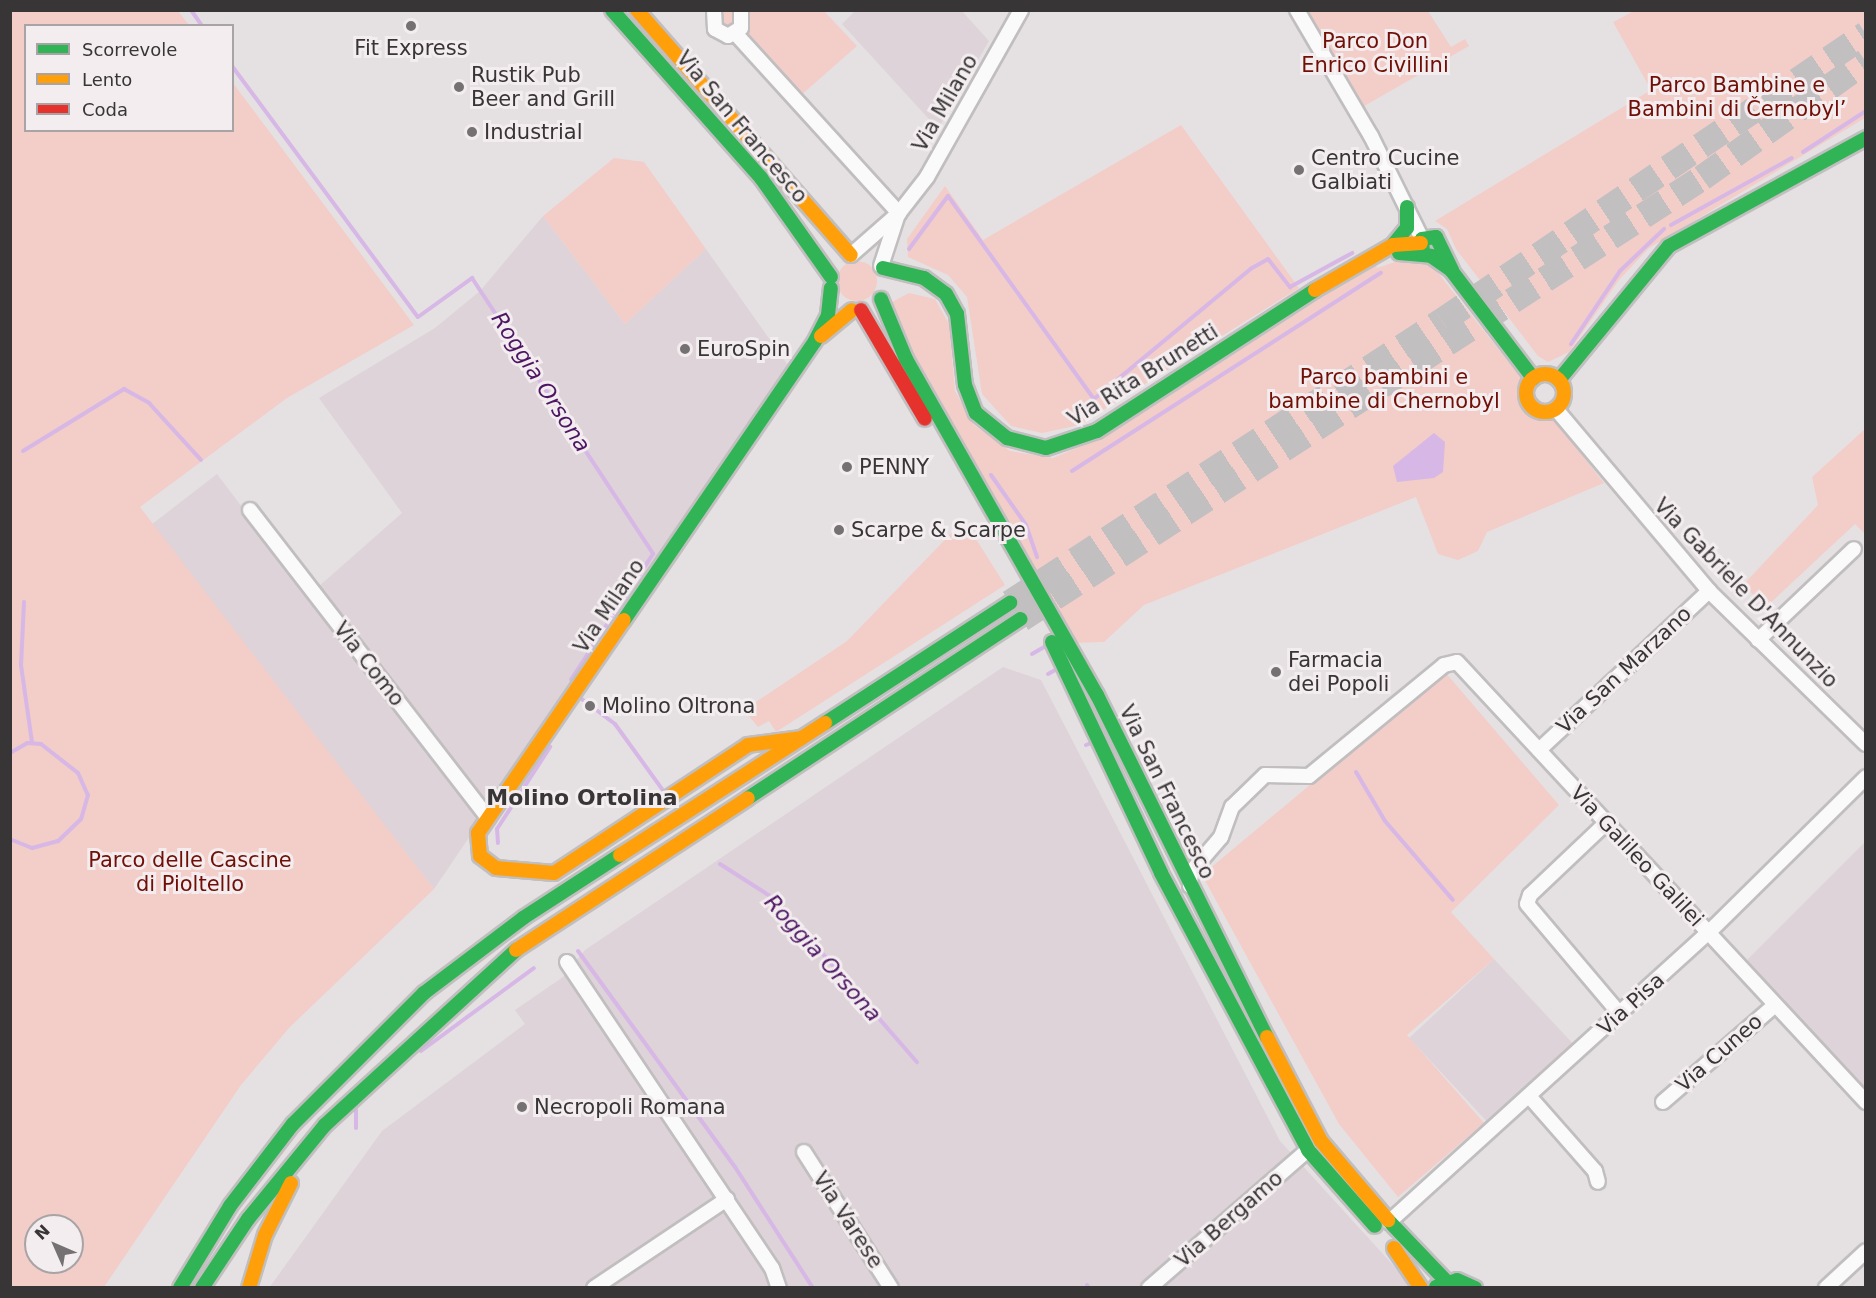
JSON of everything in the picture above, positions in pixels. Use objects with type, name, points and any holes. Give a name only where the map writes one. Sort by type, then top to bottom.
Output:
[{"type":"main road","name":"Via San Francesco","points":[[612,10],[761,178],[831,282]]},
{"type":"main road","name":"Via San Francesco","points":[[637,10],[851,255]]},
{"type":"main road","points":[[1559,380],[1669,246],[1697,225],[1866,138]]},
{"type":"main road","points":[[1393,245],[1408,226],[1407,206]]},
{"type":"main road","name":"Via Rita Brunetti","points":[[939,287],[957,314],[965,385],[976,412],[1007,438],[1050,448],[1097,431],[1379,252],[1393,245],[1428,246]]},
{"type":"main road","points":[[1379,252],[1428,246],[1453,272],[1533,378]]},
{"type":"main road","points":[[851,255],[868,256],[882,267],[939,287],[913,281],[857,310],[837,300],[831,282],[837,263],[851,255]]},
{"type":"main road","points":[[882,267],[883,295]]},
{"type":"main road","name":"Via Milano","points":[[801,738],[748,745],[554,873],[502,870],[484,860],[478,833],[815,341],[828,315],[831,282]]},
{"type":"main road","name":"Via San Francesco","points":[[883,295],[906,359],[1097,695],[1166,843],[1321,1141],[1440,1284]]},
{"type":"main road","name":"Via San Francesco","points":[[857,310],[1064,663],[1161,873],[1308,1150],[1421,1287]]},
{"type":"main road","name":"Via Milano","points":[[815,341],[857,310]]},
{"type":"main road","points":[[1549,374],[1559,380],[1565,395],[1556,409],[1544,413],[1532,407],[1527,389],[1533,378],[1549,374]]},
{"type":"main road","points":[[180,1287],[230,1206],[293,1124],[408,1006],[523,918],[1010,603]]},
{"type":"main road","points":[[202,1287],[305,1147],[426,1024],[520,947],[1021,619]]},
{"type":"main road","points":[[249,1287],[265,1235],[293,1178],[390,1070],[500,975],[760,789]]},
{"type":"main road","points":[[1440,1284],[1475,1287]]},
{"type":"street","points":[[714,10],[715,29],[735,33],[899,213]]},
{"type":"street","points":[[735,33],[743,22],[741,10]]},
{"type":"street","name":"Via Milano","points":[[851,255],[899,213],[948,140],[1021,10]]},
{"type":"street","points":[[1298,10],[1428,246]]},
{"type":"street","name":"Via Milano","points":[[882,267],[899,213]]},
{"type":"street","name":"Via Gabriele D'Annunzio","points":[[1556,409],[1709,591],[1866,744]]},
{"type":"street","name":"Via Como","points":[[250,510],[488,818]]},
{"type":"street","points":[[1758,640],[1854,549]]},
{"type":"street","name":"Via San Marzano","points":[[1539,750],[1709,591]]},
{"type":"street","name":"Via Galileo Galilei","points":[[1209,849],[1221,837],[1232,807],[1265,775],[1305,778],[1444,665],[1460,663],[1866,1102]]},
{"type":"street","name":"Via Pisa","points":[[1389,1222],[1708,933],[1866,777]]},
{"type":"street","points":[[1606,822],[1530,895],[1527,907],[1620,1014]]},
{"type":"street","points":[[1166,843],[1180,855],[1209,849]]},
{"type":"street","points":[[1191,891],[1191,872],[1209,849]]},
{"type":"street","points":[[567,962],[727,1198],[772,1268],[779,1287]]},
{"type":"street","name":"Via Cuneo","points":[[1663,1101],[1775,1005]]},
{"type":"street","points":[[1529,1096],[1595,1171],[1598,1182]]},
{"type":"street","name":"Via Bergamo","points":[[1149,1287],[1308,1150]]},
{"type":"street","name":"Via Varese","points":[[804,1152],[891,1287]]},
{"type":"street","points":[[594,1287],[727,1198]]},
{"type":"street","points":[[1826,1287],[1866,1251]]},
{"type":"shaded area","points":[[855,11],[962,11],[989,41],[938,129],[842,24]]},
{"type":"shaded area","points":[[543,216],[625,324],[706,249],[789,367],[434,889],[247,648],[142,734],[121,548],[217,474],[309,595],[402,513],[319,398],[435,328],[480,291]]},
{"type":"shaded area","points":[[1434,433],[1445,442],[1443,472],[1434,478],[1397,482],[1393,466]]},
{"type":"shaded area","points":[[1003,667],[1041,680],[1280,1141],[1413,1287],[269,1288],[382,1131],[525,1024],[515,1010],[563,977],[585,950]]},
{"type":"shaded area","points":[[1865,842],[1865,1102],[1740,967]]},
{"type":"shaded area","points":[[1494,959],[1579,1050],[1494,1130],[1409,1038]]},
{"type":"green space","name":"Parco delle Cascine di Pioltello","points":[[10,11],[178,11],[188,24],[24,24],[24,132],[234,132],[234,84],[414,325],[287,398],[140,507],[434,889],[289,1028],[241,1085],[104,1287],[11,1287]]},
{"type":"green space","points":[[750,11],[824,11],[857,46],[799,97],[748,36]]},
{"type":"green space","name":"Parco Don Enrico Civillini","points":[[1303,11],[1428,11],[1451,47],[1465,39],[1469,46],[1359,109]]},
{"type":"green space","name":"Parco Bambine e Bambini di Černobyl’","points":[[1634,11],[1865,11],[1865,118],[1649,248],[1619,280],[1569,352],[1548,362],[1538,356],[1456,249],[1447,229],[1435,221],[1651,90],[1613,22]]},
{"type":"green space","points":[[720,12],[735,12],[737,22],[731,29],[721,28]]},
{"type":"green space","points":[[1181,125],[1299,288],[1079,425],[1042,433],[1011,426],[982,394],[967,297],[948,275],[908,257],[907,239],[945,186],[983,240]]},
{"type":"green space","points":[[614,158],[644,162],[706,249],[625,324],[543,216]]},
{"type":"green space","name":"Parco bambini e bambine di Chernobyl","points":[[1401,260],[1425,260],[1435,269],[1604,483],[1487,532],[1478,551],[1458,560],[1438,554],[1416,497],[1144,605],[1104,642],[1072,643],[906,352],[890,303],[909,293],[935,299],[949,324],[955,391],[974,425],[1010,451],[1053,458],[1108,435],[1375,263],[1377,268]]},
{"type":"green space","points":[[857,261],[871,267],[877,281],[871,295],[857,301],[843,295],[837,281],[843,267]]},
{"type":"green space","points":[[1865,429],[1865,534],[1855,524],[1766,607],[1743,585],[1818,505],[1812,477]]},
{"type":"green space","points":[[964,520],[1005,585],[776,732],[769,721],[758,727],[744,710],[847,641]]},
{"type":"green space","points":[[1445,672],[1559,805],[1451,912],[1494,959],[1407,1035],[1484,1123],[1398,1197],[1339,1124],[1202,875]]},
{"type":"waterway","name":"Roggia Orsona","points":[[191,10],[201,24]]},
{"type":"waterway","name":"Roggia Orsona","points":[[234,69],[418,317],[472,278],[653,554],[571,680]]},
{"type":"waterway","points":[[1803,152],[1866,111]]},
{"type":"waterway","points":[[1671,225],[1792,158]]},
{"type":"waterway","points":[[909,249],[948,196],[1094,399],[1252,268],[1268,259],[1290,287],[1352,253]]},
{"type":"waterway","points":[[1571,344],[1620,271],[1664,229]]},
{"type":"waterway","points":[[1072,471],[1381,273]]},
{"type":"waterway","points":[[23,451],[124,389],[149,403],[201,460]]},
{"type":"waterway","points":[[991,475],[1026,525],[1037,557]]},
{"type":"waterway","points":[[24,602],[21,665],[32,742]]},
{"type":"waterway","points":[[1032,654],[1046,646]]},
{"type":"waterway","points":[[1048,674],[1059,668]]},
{"type":"waterway","name":"Roggia Orsona","points":[[579,697],[615,724],[662,789]]},
{"type":"waterway","points":[[1086,745],[1094,742]]},
{"type":"waterway","points":[[10,753],[27,743],[41,744],[78,773],[88,795],[81,819],[58,841],[32,848],[10,839]]},
{"type":"waterway","points":[[498,843],[497,829],[550,747]]},
{"type":"waterway","points":[[1356,772],[1385,821],[1453,900]]},
{"type":"waterway","name":"Roggia Orsona","points":[[720,864],[776,900],[917,1062]]},
{"type":"waterway","points":[[578,951],[735,1167],[813,1288]]},
{"type":"waterway","points":[[421,1051],[534,968]]},
{"type":"waterway","points":[[356,1110],[356,1128]]},
{"type":"tunnel","points":[[1010,603],[1442,321],[1866,34]]},
{"type":"tunnel","points":[[1021,619],[1702,178],[1866,61]]},
{"type":"traffic: fast","points":[[612,10],[761,178],[831,277]]},
{"type":"traffic: fast","points":[[1559,380],[1669,246],[1866,138]]},
{"type":"traffic: fast","points":[[1393,245],[1407,228],[1407,207]]},
{"type":"traffic: fast","points":[[1423,253],[1422,239],[1436,237],[1452,270]]},
{"type":"traffic: fast","points":[[1399,253],[1431,256],[1451,270],[1533,378]]},
{"type":"traffic: fast","points":[[883,268],[924,278],[946,294],[957,314],[965,385],[976,413],[1007,438],[1046,448],[1097,431],[1315,290]]},
{"type":"traffic: fast","points":[[624,620],[815,341],[828,315],[831,288]]},
{"type":"traffic: fast","points":[[881,299],[906,359],[1097,695],[1267,1037]]},
{"type":"traffic: fast","points":[[825,723],[1010,603]]},
{"type":"traffic: fast","points":[[748,798],[1021,619]]},
{"type":"traffic: fast","points":[[1052,642],[1161,873],[1308,1150],[1375,1226]]},
{"type":"traffic: fast","points":[[180,1288],[230,1206],[293,1124],[424,993],[523,918],[620,855]]},
{"type":"traffic: fast","points":[[202,1288],[248,1219],[325,1125],[516,950]]},
{"type":"traffic: fast","points":[[1388,1220],[1446,1281]]},
{"type":"traffic: fast","points":[[1436,1287],[1457,1280],[1475,1288]]},
{"type":"traffic: slow","points":[[637,10],[851,255]]},
{"type":"traffic: slow","points":[[1315,290],[1393,245],[1421,243]]},
{"type":"traffic: slow","points":[[821,336],[852,310]]},
{"type":"traffic: slow","points":[[1545,374],[1559,379],[1564,393],[1559,407],[1545,412],[1531,407],[1526,393],[1531,379],[1545,374]]},
{"type":"traffic: slow","points":[[554,873],[496,868],[480,856],[478,833],[624,620]]},
{"type":"traffic: slow","points":[[620,855],[825,723]]},
{"type":"traffic: slow","points":[[554,873],[748,745],[801,738]]},
{"type":"traffic: slow","points":[[516,950],[748,798]]},
{"type":"traffic: slow","points":[[1267,1037],[1321,1141],[1388,1220]]},
{"type":"traffic: slow","points":[[249,1288],[265,1235],[291,1183]]},
{"type":"traffic: slow","points":[[1394,1248],[1421,1288]]},
{"type":"traffic: jam","points":[[861,310],[925,419]]},
{"type":"place","name":"Fit Express","points":[[411,26]]},
{"type":"place","name":"Rustik Pub Beer and Grill","points":[[459,87]]},
{"type":"place","name":"Industrial","points":[[472,132]]},
{"type":"place","name":"Centro Cucine Galbiati","points":[[1299,170]]},
{"type":"place","name":"EuroSpin","points":[[685,349]]},
{"type":"place","name":"PENNY","points":[[847,467]]},
{"type":"place","name":"Scarpe & Scarpe","points":[[839,530]]},
{"type":"place","name":"Farmacia dei Popoli","points":[[1276,672]]},
{"type":"place","name":"Molino Oltrona","points":[[590,706]]},
{"type":"place","name":"Necropoli Romana","points":[[522,1107]]},
{"type":"district","name":"Molino Ortolina","points":[[582,798]]}]
